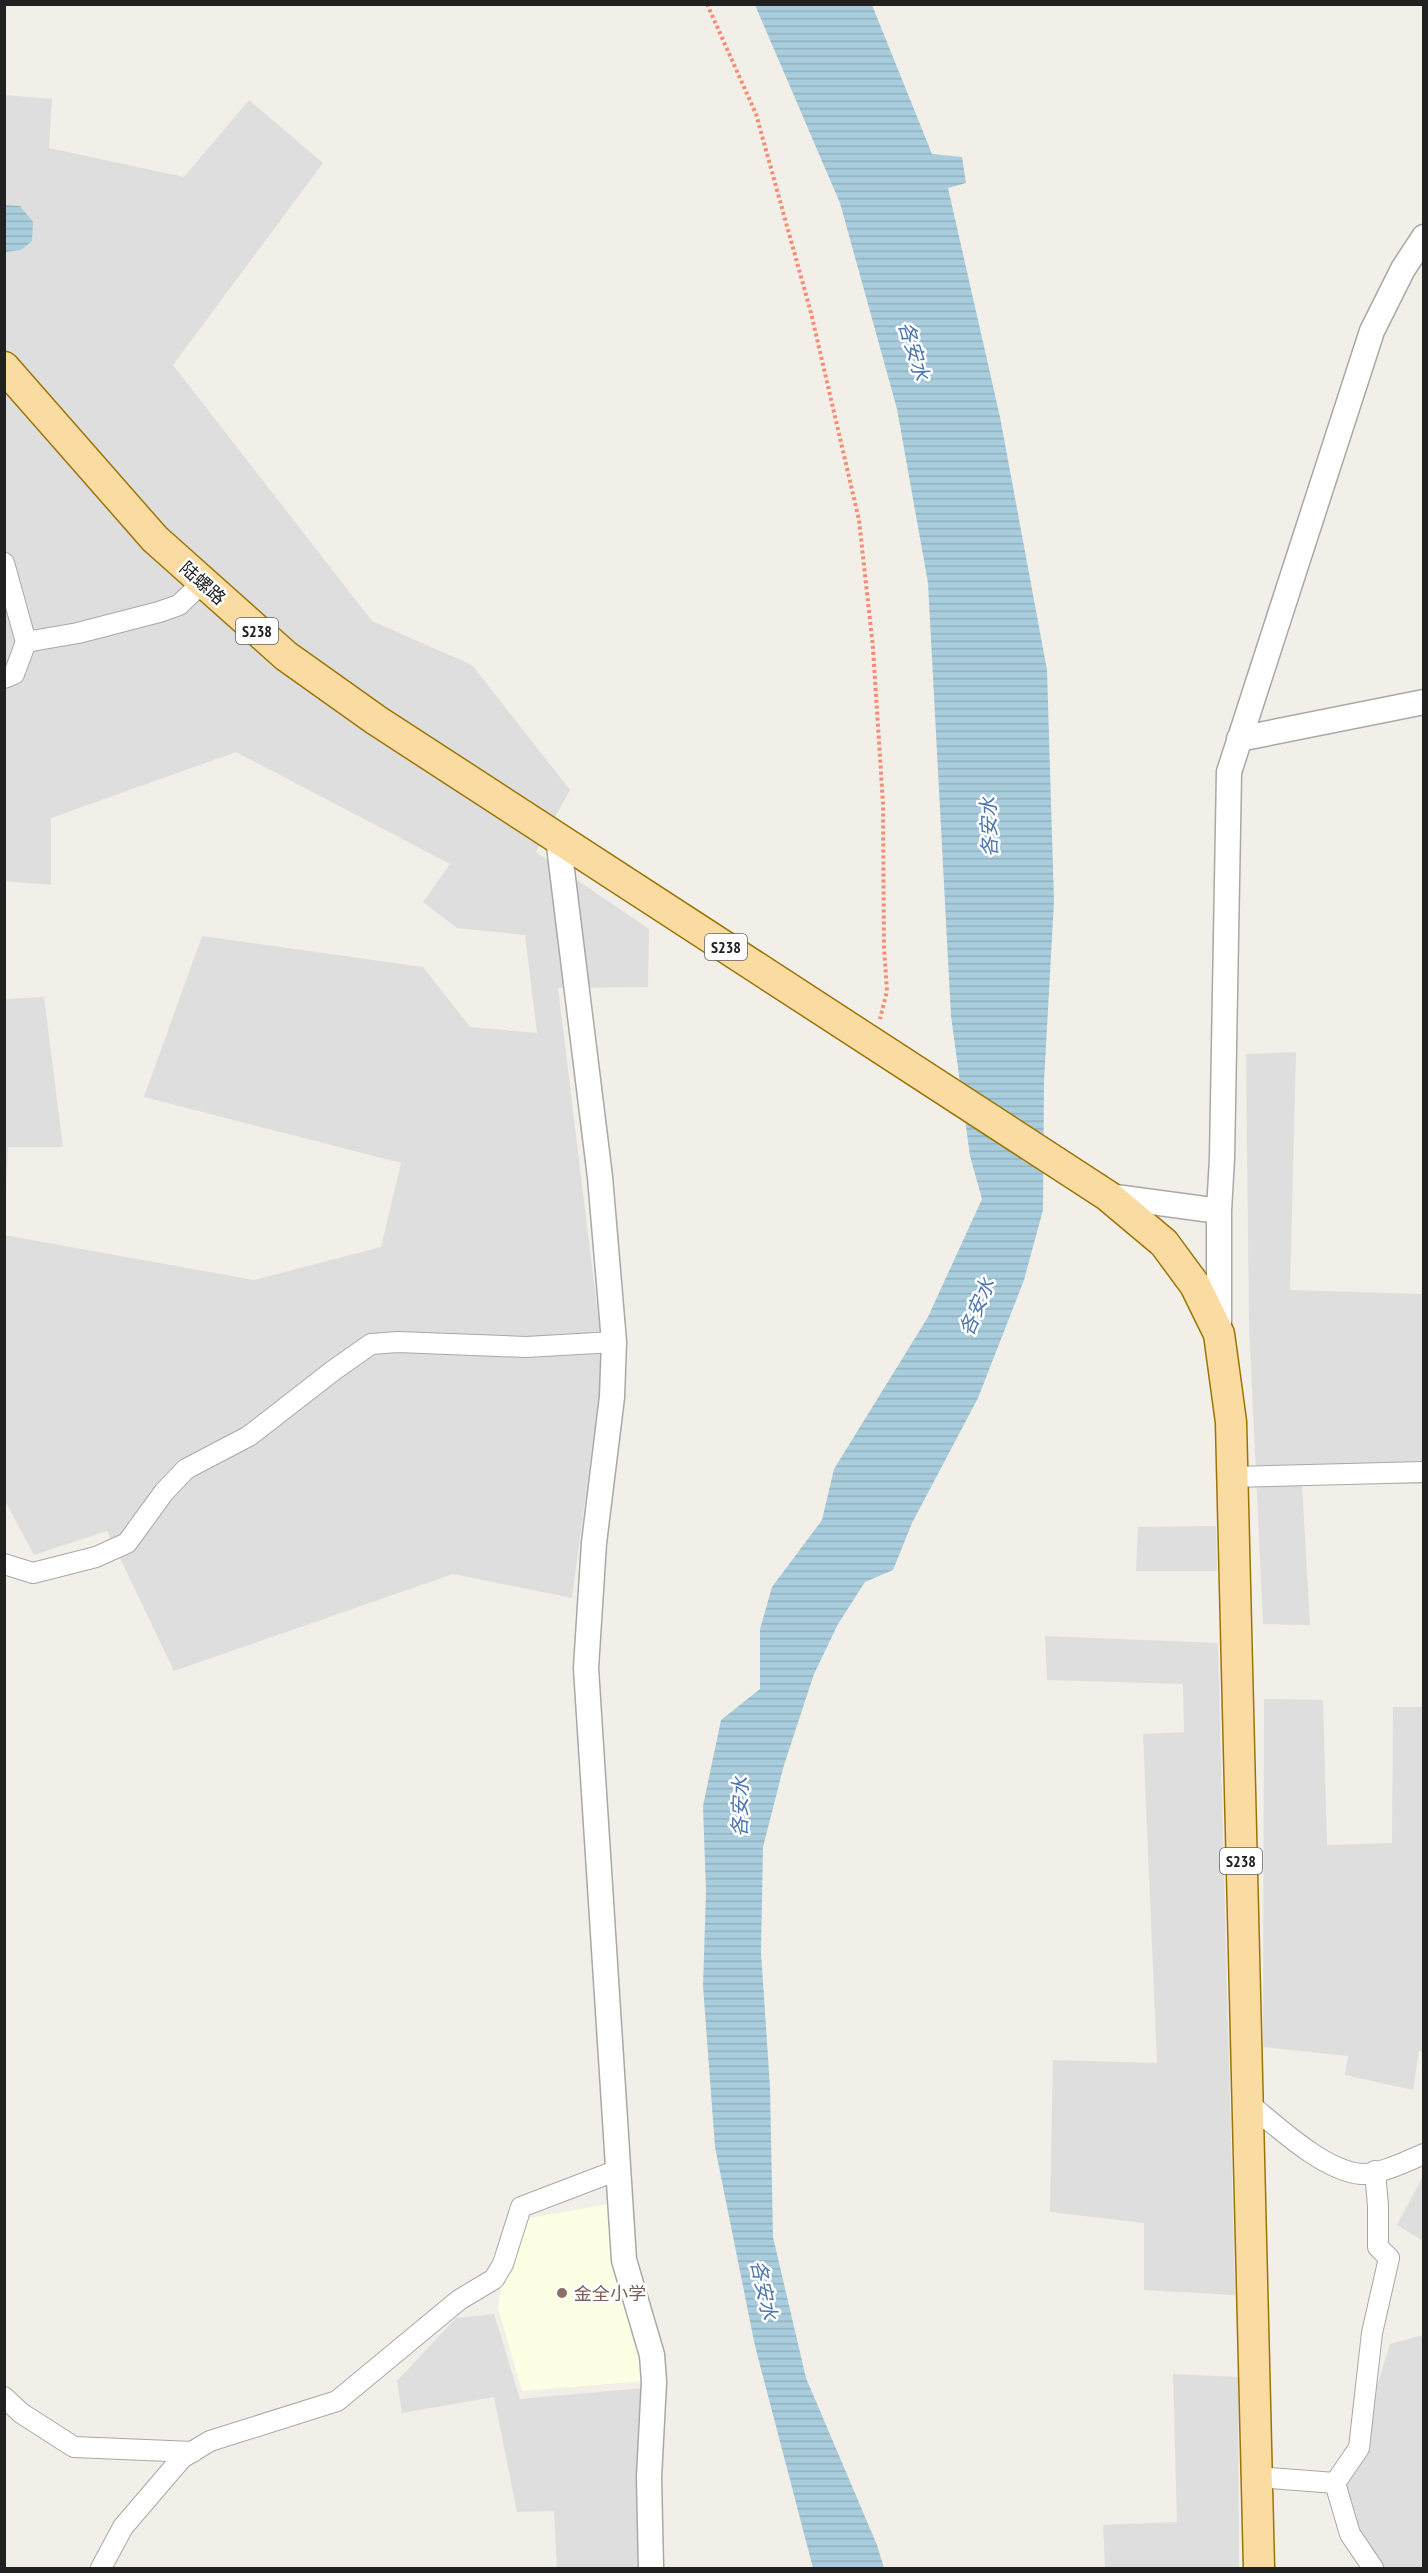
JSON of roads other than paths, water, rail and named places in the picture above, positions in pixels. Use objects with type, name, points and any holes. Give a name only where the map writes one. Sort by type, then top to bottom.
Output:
[{"type":"main road","name":"陆螺路","points":[[4,367],[147,530],[202,583],[286,656],[376,720],[558,838]]},
{"type":"main road","name":"S238","points":[[558,838],[1108,1196],[1164,1243],[1195,1285],[1219,1334],[1231,1422],[1259,2568]]},
{"type":"street","points":[[1219,1334],[1219,1211],[1229,772],[1372,331],[1403,269],[1424,237]]},
{"type":"street","points":[[4,563],[26,642],[14,674],[4,678]]},
{"type":"street","points":[[26,642],[78,633],[159,612],[179,605],[202,583]]},
{"type":"street","points":[[1239,739],[1424,702]]},
{"type":"street","points":[[558,838],[600,1177],[614,1342],[612,1398],[594,1543],[586,1668],[624,2260],[652,2355],[654,2382],[649,2477],[651,2568]]},
{"type":"street","points":[[1108,1196],[1219,1211]]},
{"type":"street","points":[[4,1564],[33,1573],[96,1557],[127,1543],[164,1492],[186,1469],[249,1436],[371,1344],[398,1342],[526,1347],[614,1342]]},
{"type":"street","points":[[1232,1477],[1424,1472]]},
{"type":"street","points":[[1247,2102],[1294,2140],[1335,2166],[1362,2174],[1395,2167],[1424,2154]]},
{"type":"street","points":[[101,2568],[123,2527],[182,2458],[210,2441],[337,2401],[459,2300],[494,2279],[503,2264],[521,2207],[618,2170]]},
{"type":"street","points":[[1335,2483],[1359,2448],[1372,2333],[1389,2258],[1378,2247],[1375,2171]]},
{"type":"street","points":[[4,2397],[21,2413],[74,2447],[192,2451]]},
{"type":"street","points":[[1256,2477],[1335,2483]]},
{"type":"street","points":[[1335,2483],[1350,2534],[1373,2568]]},
{"type":"water","name":"各安水","points":[[755,5],[872,5],[932,154],[962,157],[966,183],[948,188],[1000,417],[1047,670],[1054,901],[1044,1082],[1043,1210],[1024,1280],[978,1398],[912,1523],[893,1570],[865,1582],[838,1624],[814,1674],[784,1765],[763,1847],[761,1952],[770,2087],[773,2237],[806,2378],[877,2545],[884,2568],[813,2568],[755,2346],[715,2147],[703,1986],[706,1891],[703,1806],[721,1720],[760,1689],[760,1629],[772,1587],[822,1520],[834,1469],[928,1317],[982,1199],[970,1156],[951,1016],[928,583],[897,409],[840,203]]},
{"type":"water","points":[[5,205],[20,206],[33,222],[32,241],[21,250],[5,252]]},
{"type":"place","name":"金全小学","points":[[562,2293]]}]
